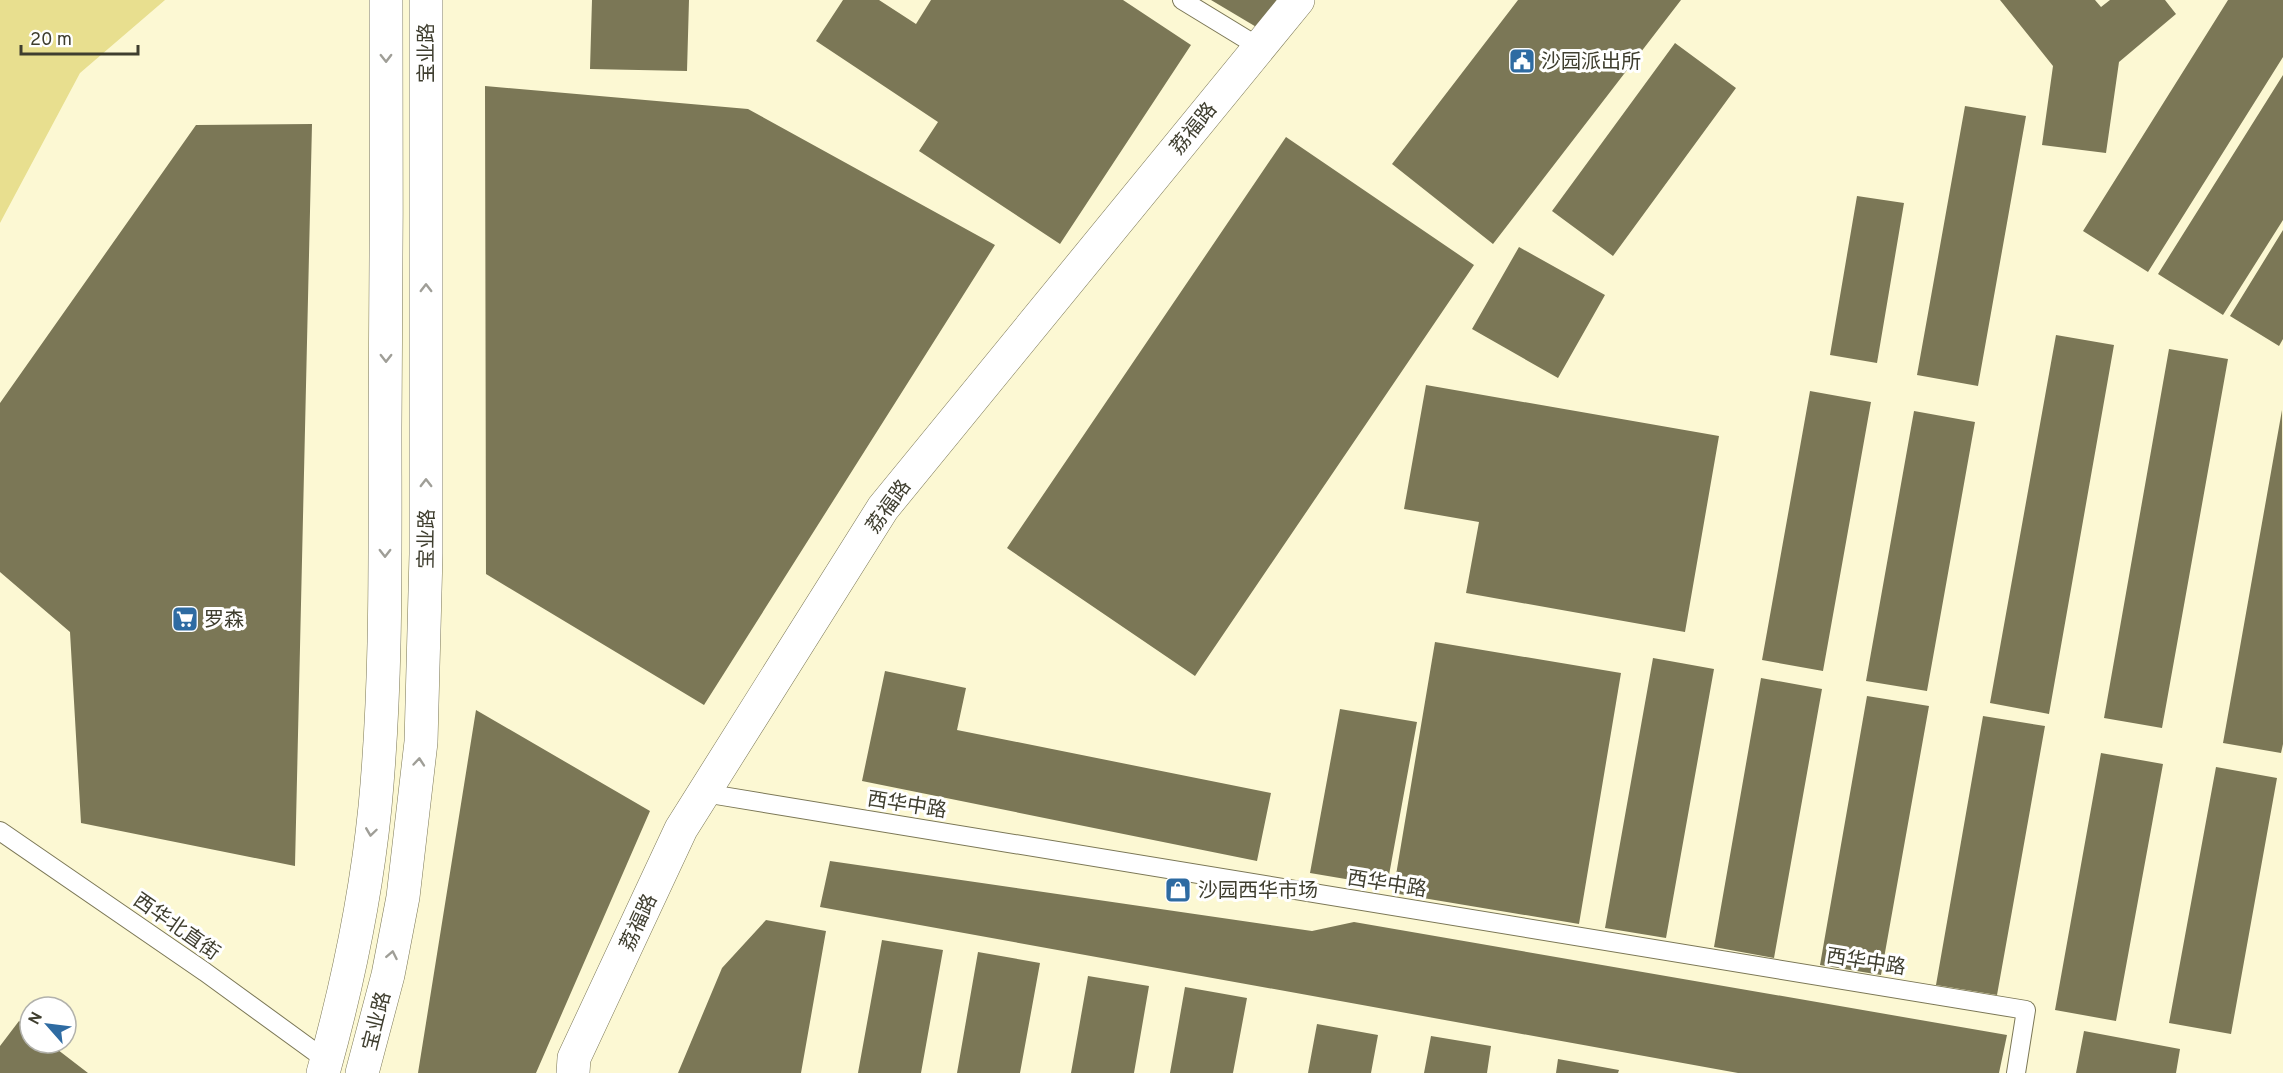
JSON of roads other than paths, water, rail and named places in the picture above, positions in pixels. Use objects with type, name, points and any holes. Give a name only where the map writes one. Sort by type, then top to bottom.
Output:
[{"type":"main road","name":"宝业路","points":[[324,1067],[350,963],[363,889],[375,810],[381,724],[385,616],[386,0]]},
{"type":"main road","name":"宝业路","points":[[362,1073],[388,975],[403,897],[421,742],[426,554],[426,0]]},
{"type":"main road","name":"荔福路","points":[[573,1073],[574,1058],[588,1026],[681,829],[883,508],[1298,0]]},
{"type":"lane","points":[[1182,0],[1259,47]]},
{"type":"lane","name":"西华中路","points":[[704,794],[2026,1011],[2016,1073]]},
{"type":"lane","name":"西华北直街","points":[[0,831],[205,972],[324,1067]]},
{"type":"place","name":"沙园派出所","points":[[1522,61]]},
{"type":"place","name":"罗森","points":[[185,619]]},
{"type":"place","name":"沙园西华市场","points":[[1178,890]]}]
